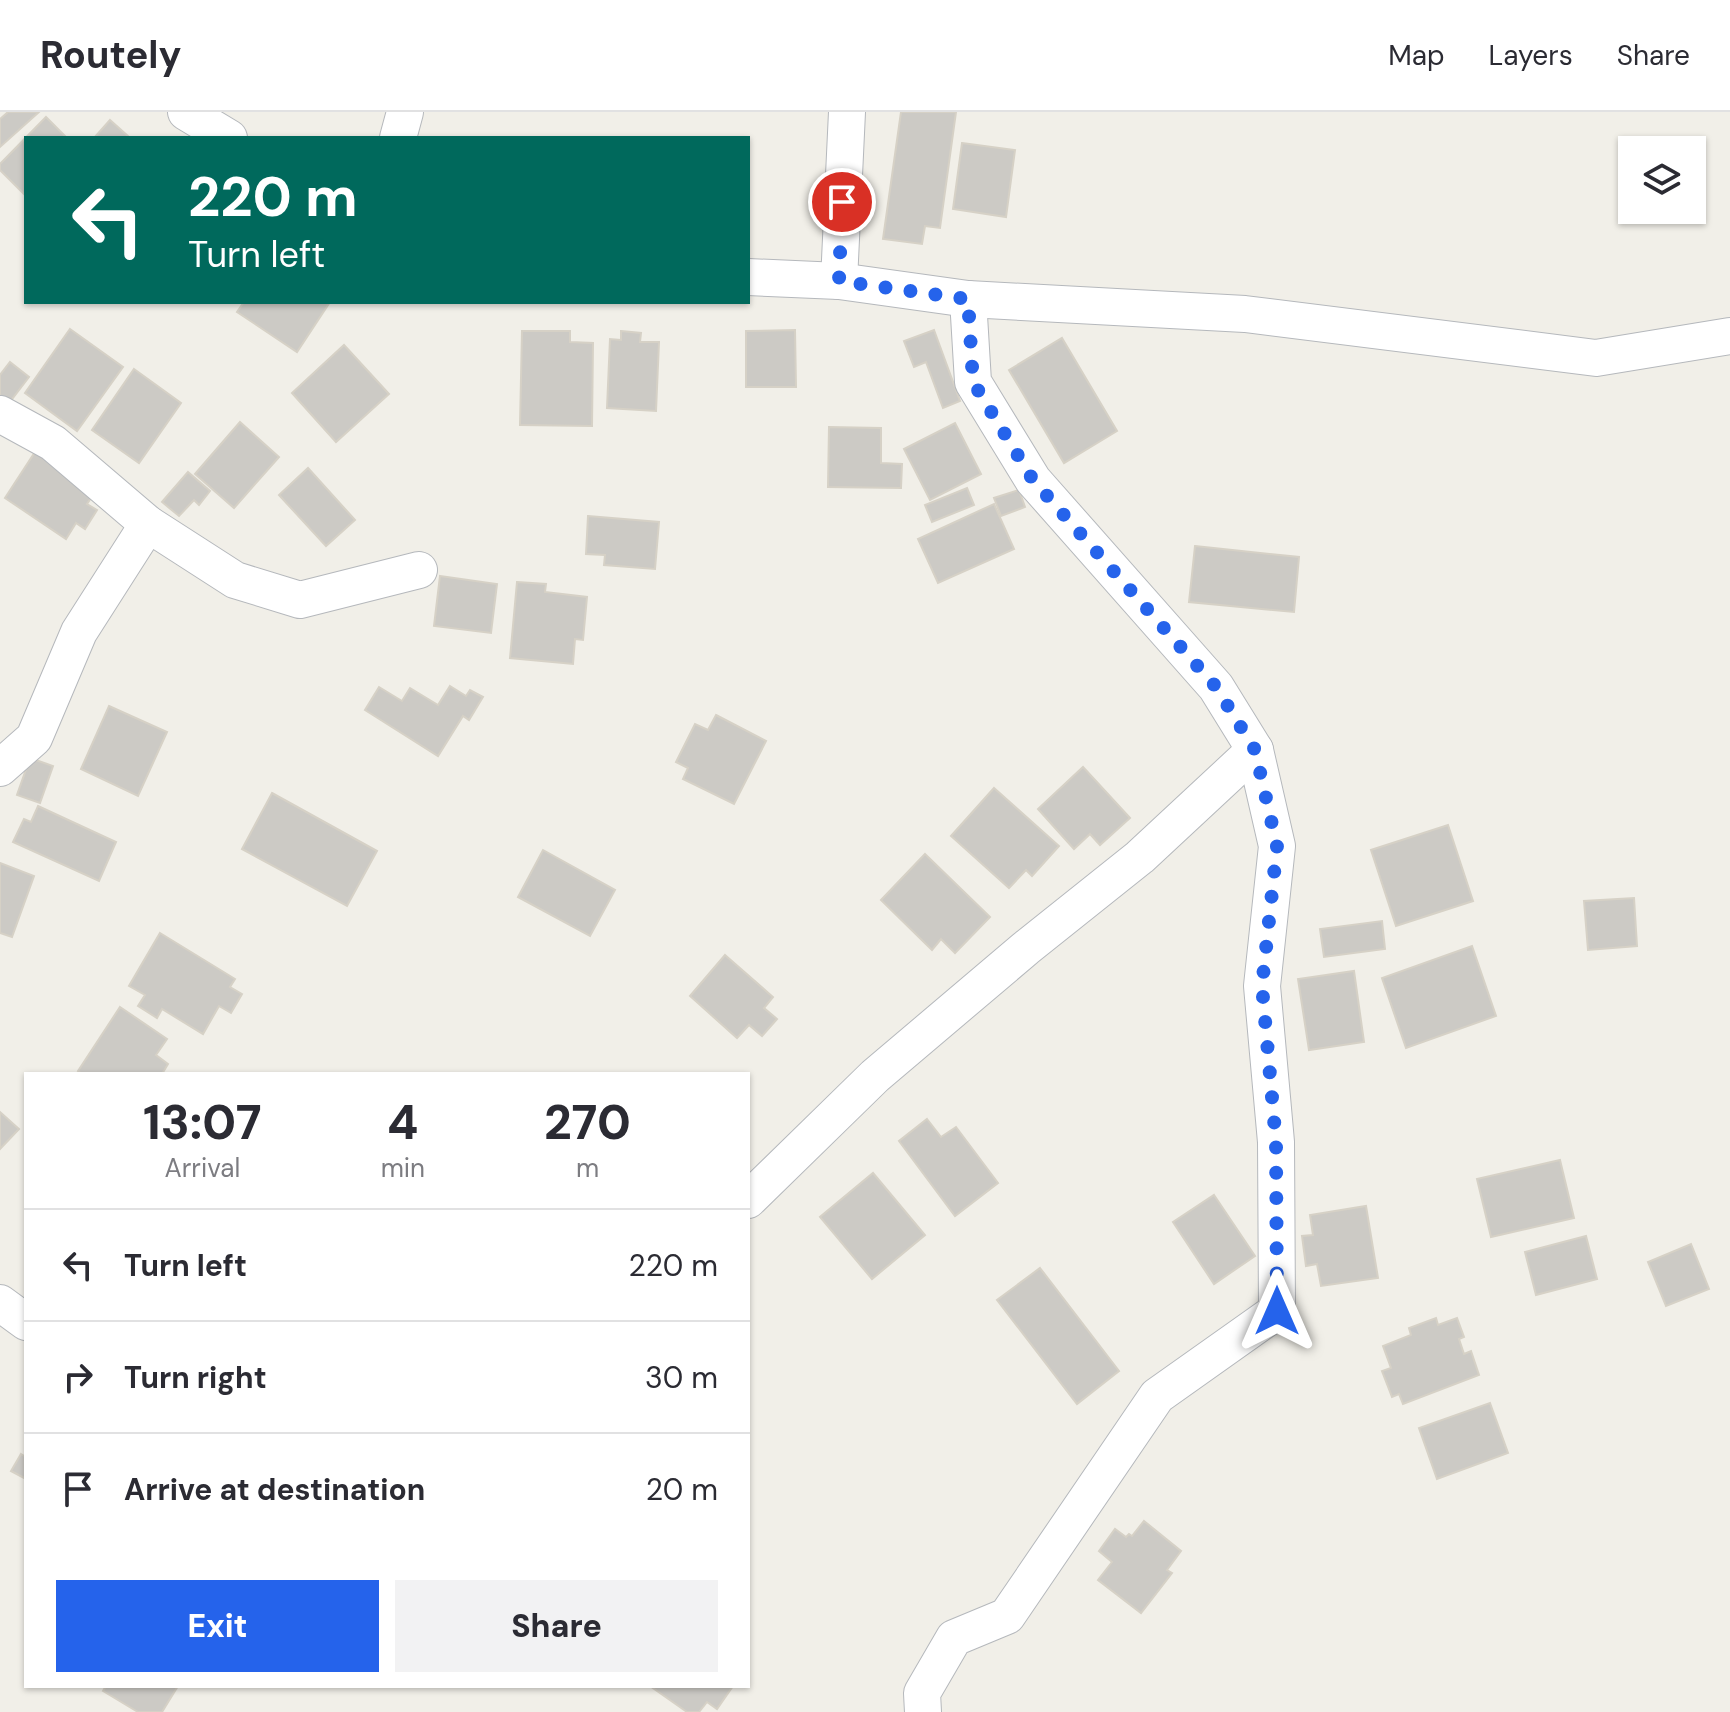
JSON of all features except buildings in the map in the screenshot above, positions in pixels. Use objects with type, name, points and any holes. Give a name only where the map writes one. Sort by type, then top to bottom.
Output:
[{"type":"street","points":[[186,112],[226,136]]},
{"type":"street","points":[[399,136],[405,112]]},
{"type":"street","points":[[839,281],[847,112]]},
{"type":"street","points":[[750,277],[839,281],[968,299],[1245,314],[1596,358],[1730,336]]},
{"type":"street","points":[[923,1712],[922,1693],[954,1638],[1007,1616],[1157,1396],[1277,1311],[1276,1142],[1262,986],[1277,846],[1255,750],[1216,687],[1033,480],[973,382],[968,299]]},
{"type":"street","points":[[0,414],[53,443],[148,524],[235,580],[300,600],[419,570]]},
{"type":"street","points":[[0,768],[34,738],[79,632],[148,524]]},
{"type":"street","points":[[750,1198],[875,1076],[1026,948],[1140,857],[1255,750]]},
{"type":"street","points":[[0,1303],[24,1321]]},
{"type":"route","points":[[842,202],[839,281],[968,299],[973,382],[1033,480],[1216,687],[1255,750],[1277,846],[1262,986],[1276,1142],[1277,1311]]}]
